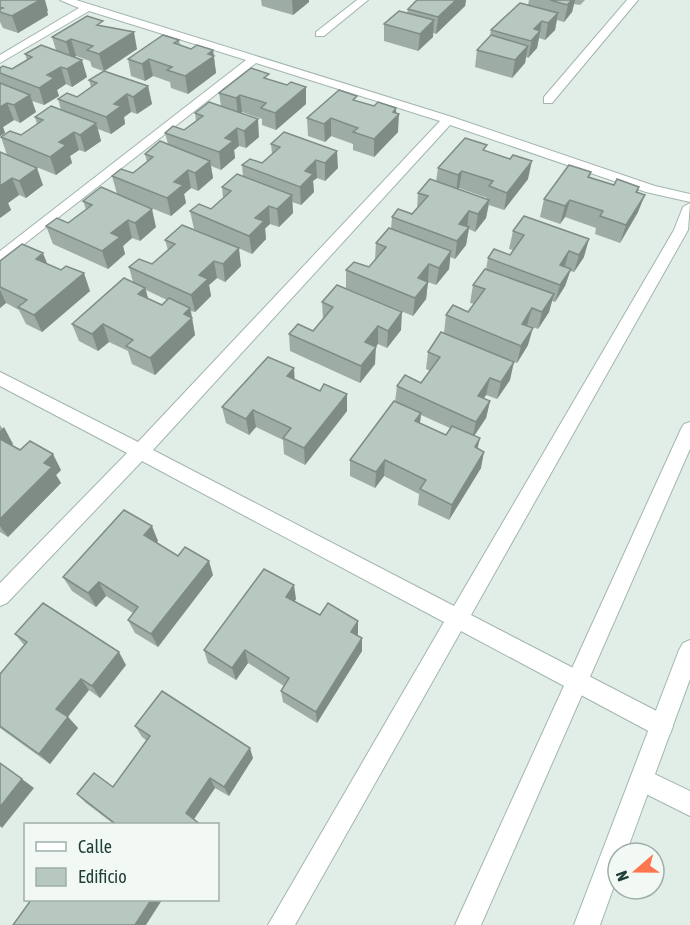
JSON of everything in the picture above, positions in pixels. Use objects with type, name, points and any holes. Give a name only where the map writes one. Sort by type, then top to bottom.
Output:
[{"type":"street","points":[[65,0],[448,120],[651,189],[690,198]]},
{"type":"street","points":[[320,34],[363,0]]},
{"type":"street","points":[[548,100],[633,0]]},
{"type":"street","points":[[0,60],[88,7]]},
{"type":"street","points":[[0,258],[253,60]]},
{"type":"street","points":[[0,597],[140,452],[448,120]]},
{"type":"street","points":[[280,925],[681,230],[690,207]]},
{"type":"street","points":[[0,378],[457,616],[662,726]]},
{"type":"street","points":[[468,925],[690,429]]},
{"type":"street","points":[[586,925],[690,650]]},
{"type":"street","points":[[642,780],[690,804]]},
{"type":"building","points":[[0,0],[40,0],[12,16],[0,12],[3,8],[0,7]]},
{"type":"building","points":[[417,0],[456,0],[438,17],[408,9]]},
{"type":"building","points":[[550,0],[572,0],[567,5]]},
{"type":"building","points":[[520,3],[558,13],[548,23],[542,21],[534,29],[540,31],[531,41],[491,30]]},
{"type":"building","points":[[399,11],[434,20],[420,34],[384,24]]},
{"type":"building","points":[[87,16],[103,21],[97,25],[134,32],[99,54],[87,50],[93,46],[71,39],[66,42],[52,37]]},
{"type":"building","points":[[163,35],[179,40],[174,43],[191,49],[197,45],[213,50],[208,54],[214,56],[185,76],[167,70],[172,67],[149,59],[142,64],[128,59]]},
{"type":"building","points":[[491,35],[528,46],[515,60],[477,50]]},
{"type":"building","points":[[41,45],[82,60],[67,69],[61,67],[47,75],[54,78],[39,88],[0,73],[0,68],[3,66],[12,69],[32,57],[25,54]]},
{"type":"building","points":[[251,68],[269,74],[264,78],[287,85],[291,82],[306,87],[275,113],[261,108],[266,103],[240,95],[236,98],[219,93]]},
{"type":"building","points":[[104,71],[148,86],[133,97],[127,94],[114,104],[121,106],[106,117],[58,99],[67,93],[77,97],[97,83],[89,80]]},
{"type":"building","points":[[0,83],[30,95],[14,105],[7,103],[0,107]]},
{"type":"building","points":[[339,90],[357,96],[353,100],[374,106],[378,102],[396,108],[393,112],[399,114],[374,139],[353,132],[358,128],[331,118],[324,124],[307,118]]},
{"type":"building","points":[[209,102],[258,119],[244,131],[237,128],[225,138],[233,141],[219,152],[165,133],[173,126],[184,130],[203,116],[195,113]]},
{"type":"building","points":[[51,106],[96,123],[80,135],[74,132],[59,142],[66,145],[50,157],[1,137],[10,131],[21,135],[43,120],[35,117]]},
{"type":"building","points":[[284,132],[337,151],[325,163],[316,160],[305,171],[313,174],[300,187],[242,165],[250,159],[262,163],[280,147],[271,144]]},
{"type":"building","points":[[465,138],[487,145],[483,150],[510,159],[513,155],[532,161],[507,193],[489,186],[493,181],[462,171],[458,175],[438,168]]},
{"type":"building","points":[[160,141],[210,161],[195,173],[188,170],[174,182],[183,185],[167,198],[112,176],[121,169],[133,173],[153,157],[145,154]]},
{"type":"building","points":[[0,152],[37,168],[19,181],[12,178],[0,186]]},
{"type":"building","points":[[569,165],[591,172],[588,177],[614,185],[617,179],[639,187],[636,192],[645,195],[626,225],[600,216],[603,211],[570,200],[565,206],[544,199]]},
{"type":"building","points":[[237,174],[292,195],[277,209],[269,206],[255,218],[264,221],[249,236],[190,211],[199,204],[211,209],[231,191],[222,187]]},
{"type":"building","points":[[430,179],[489,200],[478,214],[469,211],[459,224],[469,227],[457,241],[392,217],[398,209],[412,214],[428,196],[418,193]]},
{"type":"building","points":[[101,187],[152,209],[135,223],[128,220],[111,233],[120,237],[102,251],[46,226],[57,218],[68,223],[92,205],[83,201]]},
{"type":"building","points":[[524,216],[589,239],[579,255],[569,251],[560,265],[571,269],[560,285],[488,258],[494,249],[510,255],[524,235],[513,231]]},
{"type":"building","points":[[182,225],[239,248],[223,264],[214,261],[199,275],[208,279],[191,295],[129,267],[139,259],[152,264],[175,244],[165,240]]},
{"type":"building","points":[[389,228],[451,251],[439,268],[429,264],[418,278],[428,282],[415,298],[346,270],[354,262],[369,267],[386,247],[376,243]]},
{"type":"building","points":[[22,244],[43,253],[36,259],[61,270],[66,266],[84,273],[34,315],[18,307],[27,300],[0,287],[0,261]]},
{"type":"building","points":[[485,269],[554,294],[542,312],[532,308],[522,324],[533,328],[521,346],[446,315],[453,305],[468,312],[485,289],[473,285]]},
{"type":"building","points":[[124,278],[145,288],[138,294],[162,305],[169,298],[190,308],[184,314],[192,318],[150,358],[126,346],[133,340],[103,324],[92,334],[72,324]]},
{"type":"building","points":[[337,285],[402,312],[388,331],[378,326],[365,342],[376,347],[361,366],[289,334],[298,324],[313,331],[333,307],[322,302]]},
{"type":"building","points":[[441,332],[514,362],[501,382],[490,378],[478,396],[490,401],[476,422],[397,386],[405,375],[421,383],[440,357],[428,352]]},
{"type":"building","points":[[268,357],[294,368],[287,376],[320,391],[324,384],[347,394],[304,448],[283,438],[291,428],[253,410],[246,419],[222,407]]},
{"type":"building","points":[[394,401],[421,413],[415,421],[446,435],[452,426],[480,438],[475,447],[484,452],[452,505],[420,489],[426,480],[385,460],[376,472],[350,460]]},
{"type":"building","points":[[0,439],[20,450],[30,441],[53,454],[44,463],[52,467],[0,519]]},
{"type":"building","points":[[124,510],[152,526],[144,535],[178,556],[185,547],[209,561],[151,634],[128,620],[138,607],[99,582],[88,593],[63,577]]},
{"type":"building","points":[[264,569],[294,585],[286,597],[320,615],[328,603],[358,621],[351,632],[362,638],[316,712],[281,691],[289,678],[245,650],[232,668],[204,650]]},
{"type":"building","points":[[43,603],[119,652],[92,686],[81,679],[56,709],[68,717],[39,754],[0,726],[0,674],[27,642],[15,634]]},
{"type":"building","points":[[162,691],[250,748],[224,787],[210,778],[186,813],[198,823],[114,823],[77,794],[94,773],[113,787],[150,736],[135,726]]},
{"type":"building","points":[[0,763],[22,779],[0,807]]},
{"type":"building","points":[[30,901],[150,901],[135,925],[13,925]]}]
